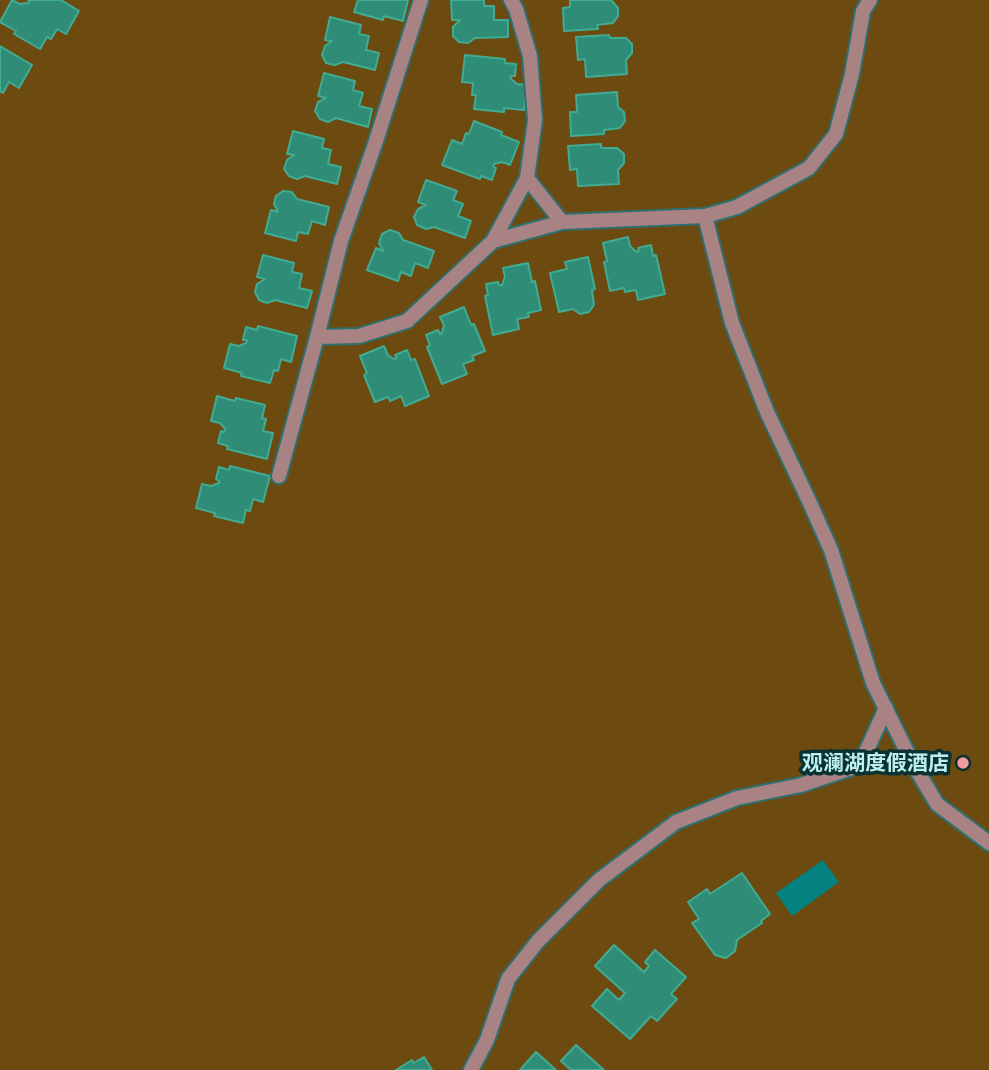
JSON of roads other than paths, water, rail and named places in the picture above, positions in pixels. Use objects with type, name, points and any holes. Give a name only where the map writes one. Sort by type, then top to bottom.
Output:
[{"type":"street","points":[[279,476],[341,241],[421,0]]},
{"type":"street","points":[[317,337],[359,336],[407,321],[492,241],[527,178],[535,120],[530,57],[511,0]]},
{"type":"street","points":[[492,241],[562,222],[705,216],[737,207],[809,168],[836,134],[852,74],[863,11],[870,0]]},
{"type":"street","points":[[527,178],[562,222]]},
{"type":"street","points":[[705,216],[732,323],[767,412],[831,550],[873,683],[913,764],[937,804],[989,843]]},
{"type":"street","points":[[860,765],[886,708]]},
{"type":"street","points":[[471,1070],[487,1040],[508,979],[538,941],[599,880],[676,822],[737,798],[801,785],[860,765],[913,764]]},
{"type":"water","points":[[823,860],[839,882],[792,916],[776,893]]},
{"type":"place","name":"观澜湖度假酒店","points":[[963,763]]}]
